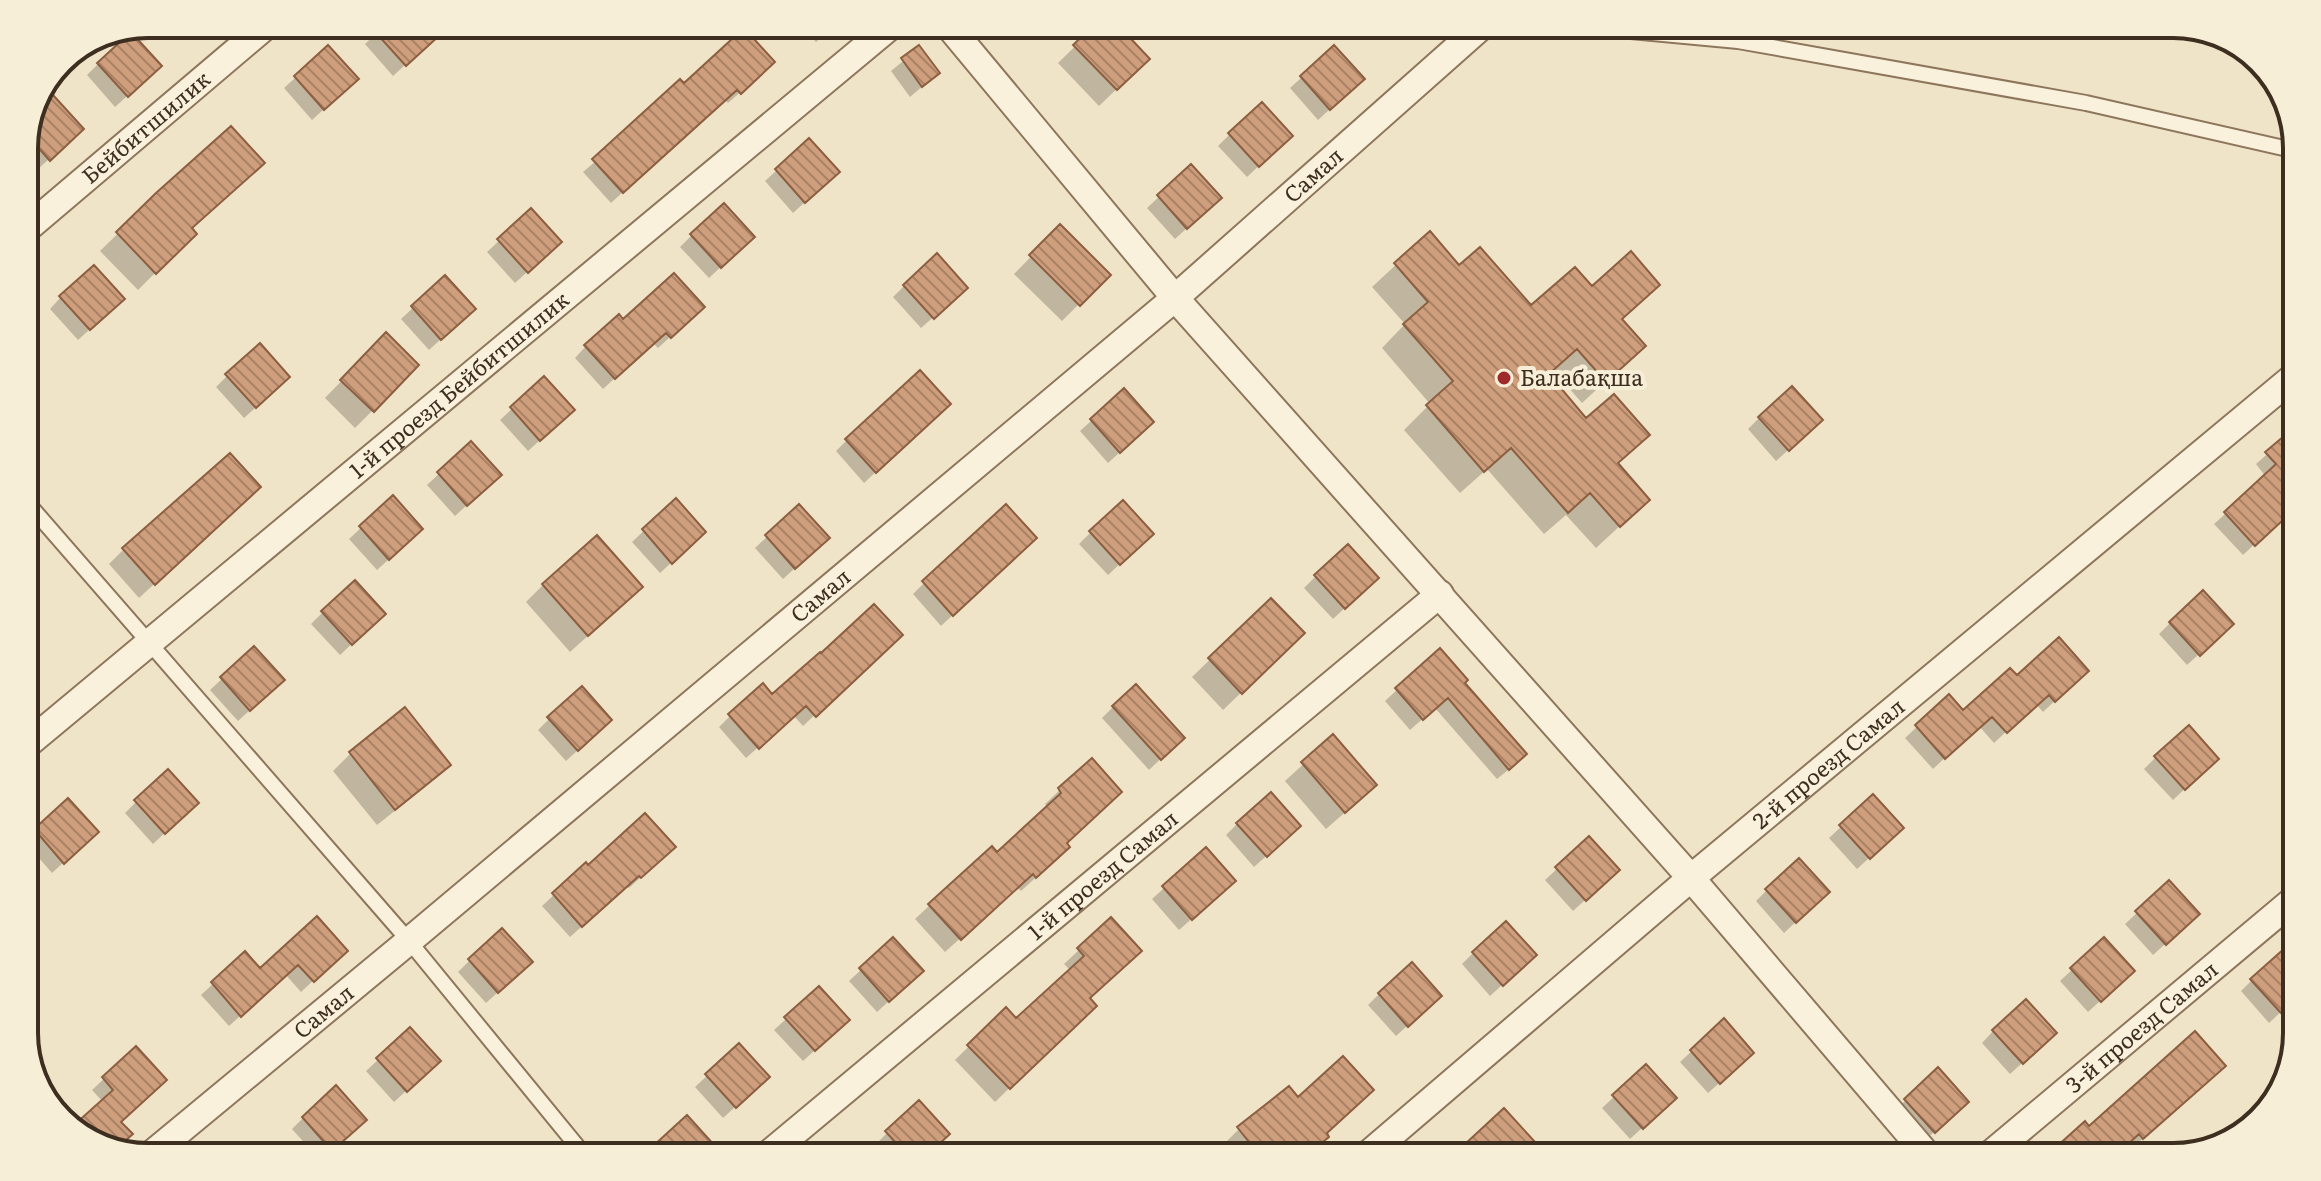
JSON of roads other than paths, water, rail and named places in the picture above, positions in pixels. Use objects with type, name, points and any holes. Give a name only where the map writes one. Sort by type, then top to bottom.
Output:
[{"type":"street","name":"Бейбитшилик","points":[[38,219],[251,38]]},
{"type":"street","name":"1-й проезд Бейбитшилик","points":[[38,735],[876,38]]},
{"type":"street","points":[[959,38],[1175,298],[1691,878],[1917,1143]]},
{"type":"street","name":"Самал","points":[[165,1143],[1175,298],[1468,38]]},
{"type":"street","name":"2-й проезд Самал","points":[[1381,1143],[1691,878],[2283,386]]},
{"type":"street","name":"1-й проезд Самал","points":[[782,1143],[1440,594]]},
{"type":"street","name":"3-й проезд Самал","points":[[2004,1143],[2283,909]]},
{"type":"lane","points":[[1706,38],[1738,41],[2086,103],[2283,148]]},
{"type":"lane","points":[[38,515],[409,941],[575,1143]]},
{"type":"place","name":"Балабақша","points":[[1504,378]]}]
